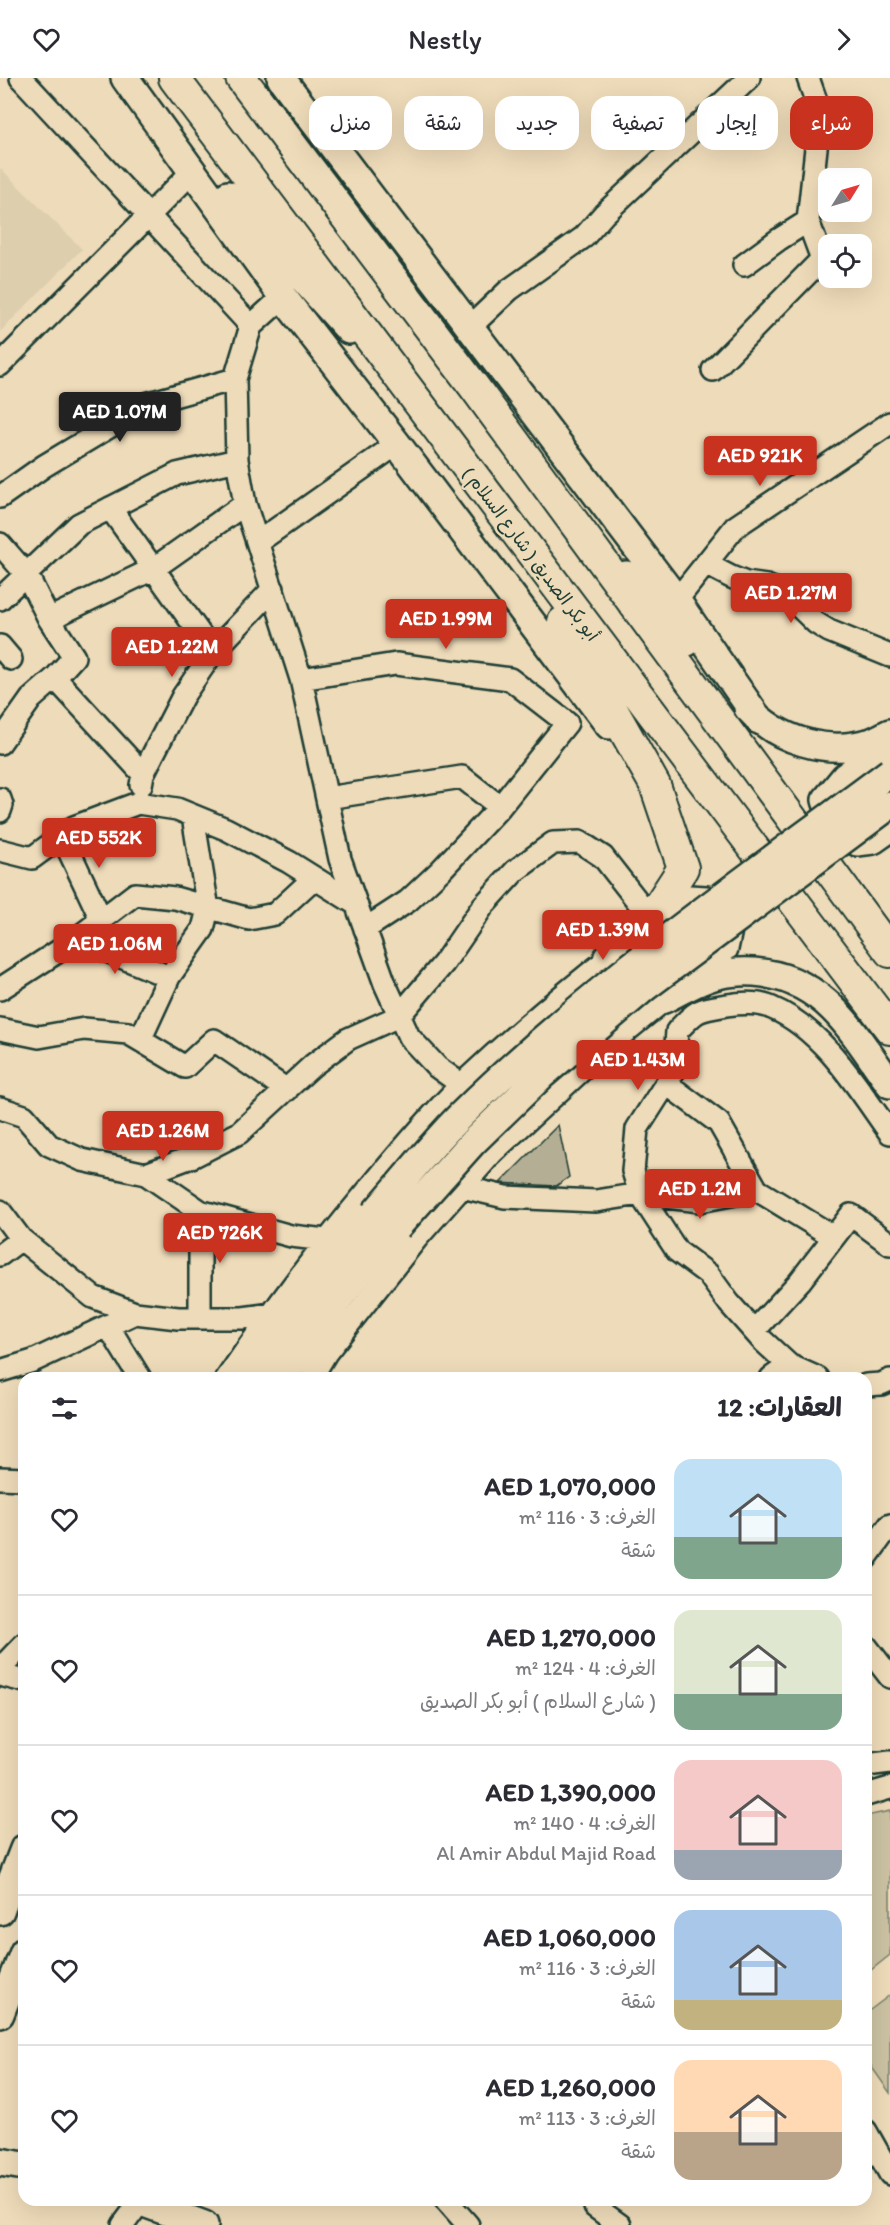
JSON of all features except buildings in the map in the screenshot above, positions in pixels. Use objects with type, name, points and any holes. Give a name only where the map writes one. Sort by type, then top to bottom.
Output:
[{"type":"highway","name":"( شارع السلام ) أبو بكر الصديق","points":[[174,78],[890,1029]]},
{"type":"highway","points":[[241,78],[475,388],[890,952]]},
{"type":"highway","points":[[509,525],[655,785],[683,868],[659,905],[609,958]]},
{"type":"main road","points":[[275,78],[475,388]]},
{"type":"main road","points":[[281,78],[676,601],[759,720]]},
{"type":"main road","points":[[127,81],[434,425]]},
{"type":"main road","points":[[127,81],[283,297],[655,785]]},
{"type":"main road","points":[[553,494],[759,720],[789,737],[825,748],[868,743],[890,733]]},
{"type":"main road","points":[[890,743],[845,777],[826,800],[835,828],[857,842],[873,840],[890,828]]},
{"type":"main road","points":[[286,1372],[340,1297],[386,1220],[460,1116],[555,1030],[652,948],[890,772]]},
{"type":"main road","points":[[257,1372],[294,1316],[386,1220],[473,1142],[542,1075],[644,988],[890,805]]},
{"type":"main road","points":[[664,999],[706,978],[738,971],[770,974],[798,983],[819,994],[837,1012],[890,1084]]},
{"type":"main road","points":[[0,1911],[18,1864]]},
{"type":"main road","points":[[0,2014],[18,1968]]},
{"type":"main road","points":[[0,2162],[18,2165]]},
{"type":"main road","points":[[156,2206],[204,2225]]},
{"type":"street","points":[[21,78],[251,326]]},
{"type":"street","points":[[469,328],[509,290],[584,237],[604,214],[749,78]]},
{"type":"street","points":[[713,370],[822,259],[808,221],[820,112],[808,78]]},
{"type":"street","points":[[0,365],[192,172]]},
{"type":"street","points":[[744,265],[808,221]]},
{"type":"street","points":[[283,297],[251,326],[236,379],[237,460],[245,504],[301,679],[340,859],[385,984],[409,1037],[436,1067],[462,1085]]},
{"type":"street","points":[[0,497],[44,466],[149,403],[236,379]]},
{"type":"street","points":[[676,601],[735,527],[890,423]]},
{"type":"street","points":[[258,542],[397,444]]},
{"type":"street","points":[[0,599],[79,524],[177,474],[237,460]]},
{"type":"street","points":[[49,619],[153,569],[245,504]]},
{"type":"street","points":[[110,508],[213,652]]},
{"type":"street","points":[[0,544],[27,575],[49,619],[74,657],[31,699],[0,743]]},
{"type":"street","points":[[706,564],[746,583],[767,586],[785,593],[829,631],[890,656]]},
{"type":"street","points":[[138,803],[143,774],[183,696],[213,652],[273,589]]},
{"type":"street","points":[[301,679],[396,664],[510,679],[567,723],[500,807],[440,871],[408,901],[365,929]]},
{"type":"street","points":[[55,678],[143,774]]},
{"type":"street","points":[[327,798],[462,777],[500,807]]},
{"type":"street","points":[[0,799],[2,805],[0,811]]},
{"type":"street","points":[[0,850],[32,858],[74,827],[138,803],[177,809],[226,829],[356,904]]},
{"type":"street","points":[[140,1040],[169,977],[203,929],[208,909],[193,816]]},
{"type":"street","points":[[62,836],[101,919]]},
{"type":"street","points":[[146,1174],[194,1156],[239,1133],[313,1065],[348,1039],[399,1016],[444,963],[483,906],[515,872],[553,843],[580,842],[603,857],[639,903]]},
{"type":"street","points":[[0,989],[76,938],[135,894],[175,898],[249,919],[275,914],[314,878]]},
{"type":"street","points":[[231,1372],[326,1240],[395,1158],[462,1085],[551,1004],[689,896],[707,897],[723,909],[731,930],[727,949],[608,1046],[493,1152],[417,1238],[326,1353],[315,1372]]},
{"type":"street","points":[[76,938],[169,977]]},
{"type":"street","points":[[805,1372],[789,1365],[729,1303],[708,1274],[677,1251],[640,1194],[633,1171],[637,1129],[674,1071],[677,1031],[698,1010],[738,1003],[771,1007],[805,1028],[839,1062],[890,1133]]},
{"type":"street","points":[[0,1029],[39,1037],[84,1029],[128,1033],[185,1067],[214,1040],[288,1090]]},
{"type":"street","points":[[667,1084],[719,1123],[757,1190],[834,1237]]},
{"type":"street","points":[[0,1108],[24,1116],[49,1144],[82,1160],[146,1174],[200,1211],[291,1236],[326,1240]]},
{"type":"street","points":[[462,1187],[505,1197],[596,1201],[640,1194],[700,1201],[757,1190]]},
{"type":"street","points":[[0,1211],[21,1239],[93,1297],[135,1313],[200,1318],[243,1318],[272,1314]]},
{"type":"street","points":[[200,1211],[200,1318]]},
{"type":"street","points":[[754,1331],[800,1281],[852,1215],[890,1244]]},
{"type":"street","points":[[0,1255],[21,1239]]},
{"type":"street","points":[[0,1371],[33,1361],[135,1313]]},
{"type":"street","points":[[108,1326],[136,1372]]},
{"type":"street","points":[[779,1372],[789,1365]]},
{"type":"street","points":[[872,1384],[881,1384],[890,1380]]},
{"type":"street","points":[[0,1478],[18,1479]]},
{"type":"street","points":[[872,1549],[890,1525]]},
{"type":"street","points":[[0,1669],[18,1650]]},
{"type":"street","points":[[872,1654],[890,1677]]},
{"type":"street","points":[[0,1675],[18,1680]]},
{"type":"street","points":[[872,1764],[890,1762]]},
{"type":"street","points":[[872,1793],[890,1788]]},
{"type":"street","points":[[872,2142],[890,2174]]},
{"type":"street","points":[[123,2225],[142,2206]]},
{"type":"street","points":[[452,2206],[468,2225]]},
{"type":"street","points":[[596,2206],[620,2225]]},
{"type":"shaded area","points":[[0,168],[82,249],[0,332]]},
{"type":"shaded area","points":[[890,1811],[890,1955],[872,1969],[872,1815]]},
{"type":"shaded area","points":[[890,1995],[890,2093],[872,2068],[872,2008]]}]
